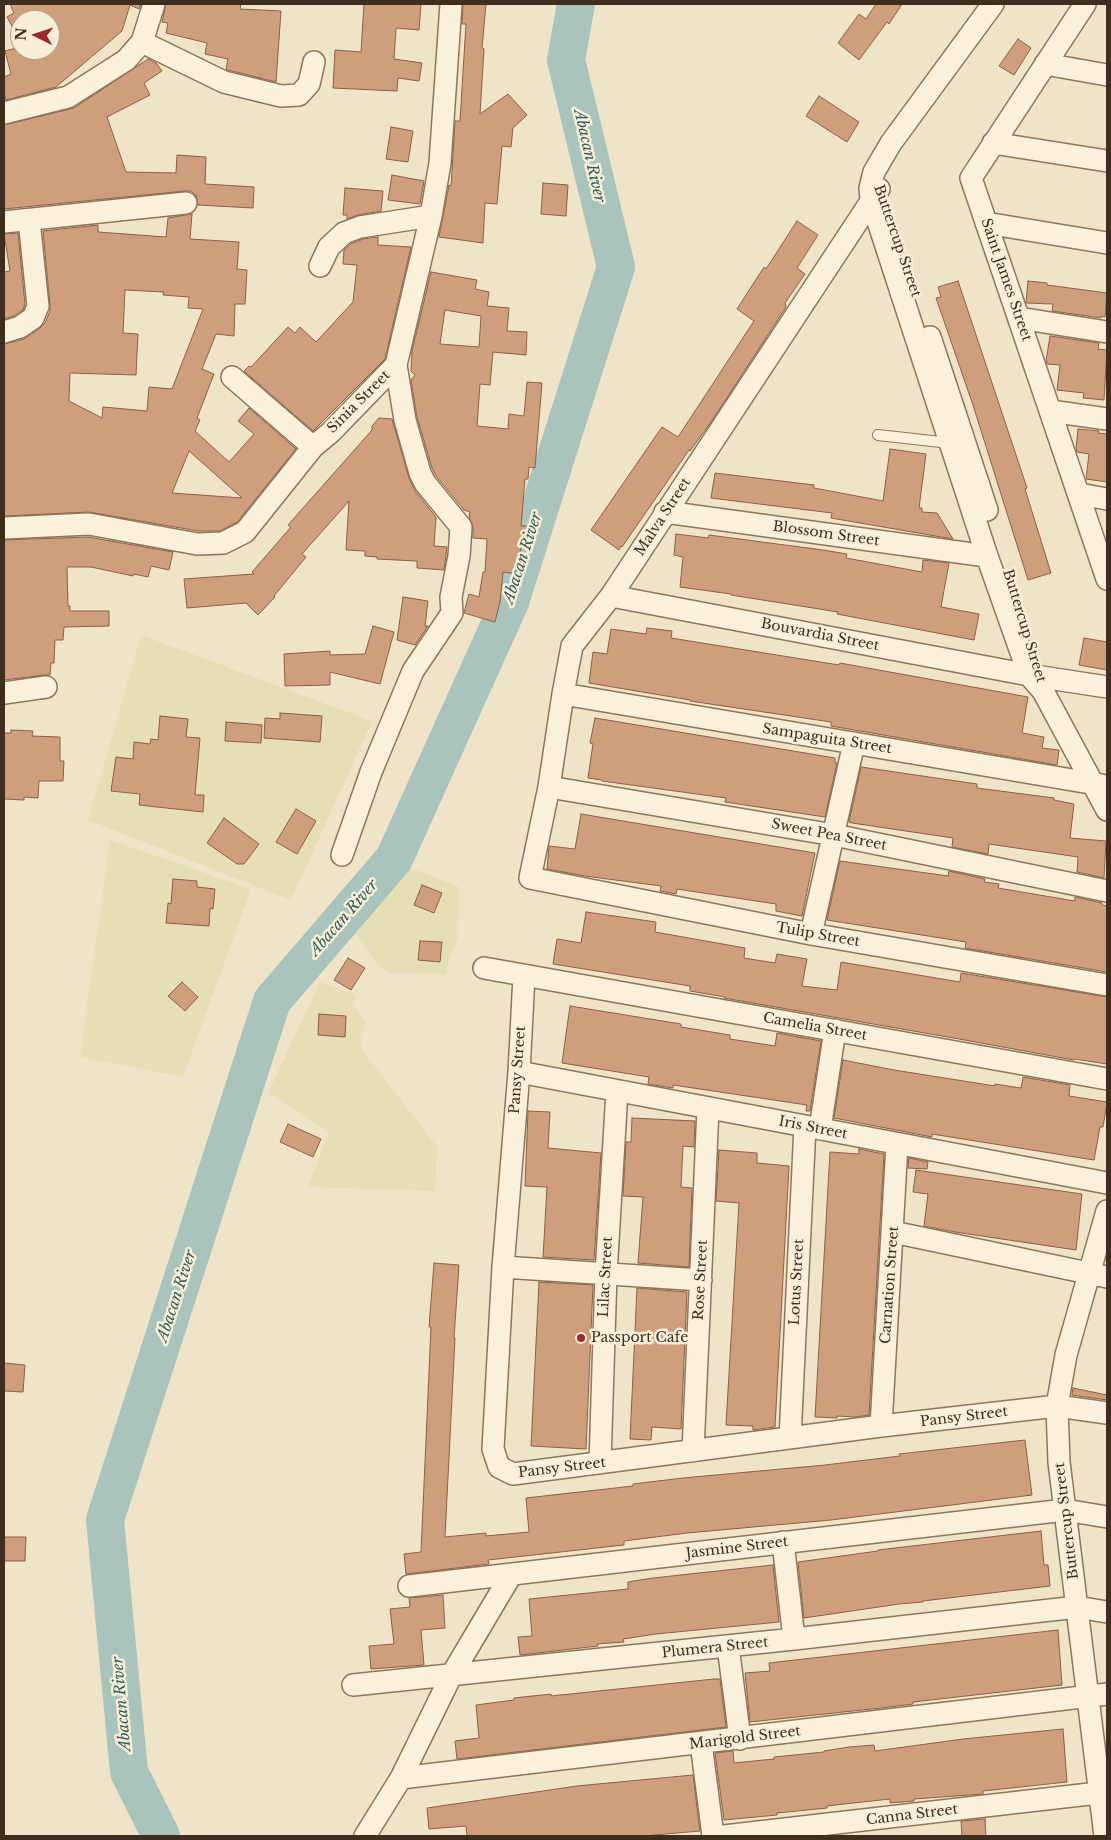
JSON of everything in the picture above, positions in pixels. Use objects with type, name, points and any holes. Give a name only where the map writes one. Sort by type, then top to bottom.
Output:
[{"type":"street","points":[[4,113],[68,97],[126,60],[142,42],[154,4]]},
{"type":"street","name":"Sinia Street","points":[[4,528],[89,524],[197,544],[222,543],[245,532],[313,447],[331,432],[396,365],[431,216],[440,163],[451,4]]},
{"type":"street","name":"Malva Street","points":[[530,878],[549,787],[572,646],[611,596],[875,187],[891,143],[993,4]]},
{"type":"street","name":"Saint James Street","points":[[1085,4],[971,178],[1107,579]]},
{"type":"street","points":[[142,42],[206,71],[224,82],[281,96],[298,94],[309,84],[314,62]]},
{"type":"street","points":[[1046,64],[1107,75]]},
{"type":"street","points":[[993,143],[1107,161]]},
{"type":"street","name":"Buttercup Street","points":[[875,187],[950,443],[987,556],[1038,681],[1099,784],[1107,810]]},
{"type":"street","name":"Buttercup Street","points":[[875,187],[954,408],[1038,681]]},
{"type":"street","points":[[4,222],[186,203]]},
{"type":"street","points":[[320,266],[329,247],[344,233],[360,226],[431,216]]},
{"type":"street","points":[[4,332],[20,327],[33,318],[38,306],[29,220]]},
{"type":"street","points":[[986,223],[1107,243]]},
{"type":"street","points":[[1019,318],[1107,332]]},
{"type":"street","points":[[342,855],[371,772],[413,671],[452,613],[451,597],[459,556],[462,527],[425,483],[420,473],[406,420],[396,365]]},
{"type":"street","points":[[232,377],[313,447]]},
{"type":"street","points":[[1050,411],[1107,419]]},
{"type":"street","points":[[1078,494],[1107,499]]},
{"type":"street","name":"Blossom Street","points":[[665,512],[987,556]]},
{"type":"street","name":"Bouvardia Street","points":[[611,596],[1038,681],[1107,687]]},
{"type":"street","points":[[4,693],[46,688]]},
{"type":"street","name":"Sampaguita Street","points":[[563,694],[1099,784]]},
{"type":"street","points":[[811,934],[854,743]]},
{"type":"street","name":"Sweet Pea Street","points":[[549,787],[834,835],[1107,891]]},
{"type":"street","name":"Tulip Street","points":[[530,878],[811,934],[1107,985]]},
{"type":"street","name":"Camelia Street","points":[[484,968],[1107,1079]]},
{"type":"street","name":"Pansy Street","points":[[524,976],[492,1449],[499,1467],[513,1474],[881,1426],[1057,1406],[1107,1413]]},
{"type":"street","name":"Lotus Street","points":[[790,1438],[812,1128],[835,1030]]},
{"type":"street","name":"Iris Street","points":[[519,1072],[1107,1183]]},
{"type":"street","name":"Lilac Street","points":[[600,1463],[606,1274],[617,1091]]},
{"type":"street","name":"Rose Street","points":[[692,1451],[708,1108]]},
{"type":"street","name":"Carnation Street","points":[[881,1426],[898,1144]]},
{"type":"street","name":"Buttercup Street","points":[[1105,1836],[1098,1695],[1077,1607],[1059,1462],[1057,1406],[1066,1355],[1098,1275],[1107,1210]]},
{"type":"street","points":[[893,1232],[1098,1275]]},
{"type":"street","points":[[503,1267],[701,1280]]},
{"type":"street","name":"Jasmine Street","points":[[409,1586],[1065,1510],[1107,1517]]},
{"type":"street","points":[[783,1542],[794,1639]]},
{"type":"street","points":[[365,1836],[401,1778],[451,1676],[511,1575]]},
{"type":"street","name":"Plumera Street","points":[[353,1685],[451,1676],[1077,1607],[1107,1612]]},
{"type":"street","points":[[728,1646],[740,1739]]},
{"type":"street","name":"Marigold Street","points":[[401,1778],[701,1744],[1098,1695]]},
{"type":"street","points":[[701,1744],[713,1836]]},
{"type":"street","name":"Canna Street","points":[[724,1836],[1104,1792]]},
{"type":"lane","points":[[878,435],[950,443]]},
{"type":"shaded area","points":[[141,635],[372,721],[291,900],[88,820]]},
{"type":"shaded area","points":[[110,840],[251,889],[183,1077],[80,1057]]},
{"type":"shaded area","points":[[411,868],[459,887],[458,938],[449,959],[446,974],[391,973],[376,963],[356,934],[383,897]]},
{"type":"shaded area","points":[[320,982],[356,995],[353,1005],[365,1022],[360,1047],[437,1147],[435,1191],[308,1187],[329,1132],[268,1093]]},
{"type":"building","points":[[10,4],[141,4],[139,9],[130,5],[122,31],[56,87],[6,100],[4,77],[11,74],[5,51],[10,50],[10,60],[60,60],[60,10],[13,10]]},
{"type":"building","points":[[166,4],[241,4],[240,9],[281,11],[276,82],[228,70],[226,69],[228,59],[205,54],[207,43],[166,33],[168,23],[162,22]]},
{"type":"building","points":[[364,4],[421,4],[419,30],[396,28],[394,59],[422,63],[419,81],[398,78],[397,91],[333,88],[335,50],[361,52]]},
{"type":"building","points":[[463,4],[486,4],[482,48],[484,49],[480,114],[508,94],[527,115],[513,128],[511,147],[502,146],[497,204],[485,203],[483,243],[439,237],[449,185],[451,186],[455,121],[460,121],[466,24],[462,24]]},
{"type":"building","points":[[876,4],[902,4],[889,24],[887,22],[859,60],[838,43],[859,14],[866,19]]},
{"type":"building","points":[[1018,39],[1031,48],[1014,75],[999,66]]},
{"type":"building","points":[[148,59],[156,63],[162,71],[144,83],[150,95],[107,117],[126,172],[176,173],[177,155],[206,157],[205,184],[254,187],[253,208],[198,205],[196,195],[191,191],[185,191],[4,209],[4,125],[74,108]]},
{"type":"building","points":[[819,96],[859,122],[847,142],[806,116]]},
{"type":"building","points":[[391,127],[413,131],[408,162],[386,159]]},
{"type":"building","points":[[392,175],[424,181],[420,204],[388,200]]},
{"type":"building","points":[[543,183],[568,185],[566,216],[541,214]]},
{"type":"building","points":[[345,188],[383,191],[381,211],[347,219],[347,215],[343,215]]},
{"type":"building","points":[[192,214],[190,239],[239,242],[237,269],[247,270],[245,304],[235,304],[234,336],[216,334],[202,369],[214,374],[197,418],[200,420],[195,431],[229,462],[254,434],[238,421],[249,408],[296,449],[237,522],[220,531],[198,531],[89,512],[4,516],[4,344],[24,339],[40,328],[45,323],[50,311],[43,231],[98,225],[98,232],[166,237],[168,218]],"holes":[[[125,290],[164,292],[163,295],[189,297],[188,308],[203,309],[172,389],[149,387],[147,411],[103,407],[102,418],[69,401],[70,373],[136,375],[138,334],[123,333]],[[189,451],[242,498],[172,493]]]},
{"type":"building","points":[[797,221],[818,235],[797,268],[805,274],[785,303],[786,307],[711,422],[689,450],[619,550],[591,530],[662,427],[678,437],[754,321],[737,309]]},
{"type":"building","points":[[18,233],[25,304],[23,310],[14,316],[4,319],[4,272],[10,271],[4,234]]},
{"type":"building","points":[[378,237],[378,245],[411,247],[385,359],[313,431],[244,371],[249,366],[251,367],[288,327],[295,333],[300,327],[316,342],[353,302],[357,265],[343,264],[344,250],[351,244],[363,239]]},
{"type":"building","points":[[431,272],[477,280],[475,289],[489,292],[487,306],[509,308],[507,331],[527,332],[526,355],[493,352],[490,385],[480,384],[477,426],[508,429],[509,414],[524,416],[527,382],[542,383],[535,468],[529,467],[528,479],[525,479],[521,526],[528,526],[526,547],[521,546],[519,574],[503,572],[500,602],[495,622],[464,613],[469,594],[479,597],[483,572],[485,572],[487,539],[473,538],[473,527],[469,517],[470,512],[464,510],[436,476],[432,468],[417,417],[411,380],[415,375],[411,371],[412,351]],"holes":[[[445,310],[481,316],[479,347],[440,344]]]},
{"type":"building","points":[[958,281],[1027,488],[1025,489],[1051,573],[1028,580],[973,405],[936,298],[941,297],[938,287]]},
{"type":"building","points":[[1028,281],[1107,293],[1105,317],[1052,311],[1053,304],[1026,303]]},
{"type":"building","points":[[1050,336],[1099,343],[1098,349],[1107,350],[1104,400],[1083,398],[1084,393],[1057,390],[1060,365],[1047,364],[1046,361]]},
{"type":"building","points":[[379,418],[392,419],[409,478],[415,491],[436,517],[434,546],[447,547],[444,570],[417,568],[417,561],[377,559],[377,557],[365,556],[365,551],[346,550],[349,501],[302,554],[306,557],[275,597],[258,615],[246,603],[187,608],[184,579],[254,574],[252,572],[291,527],[288,525],[372,430],[372,426]]},
{"type":"building","points":[[1078,429],[1099,431],[1098,433],[1107,434],[1107,482],[1086,479],[1089,454],[1077,452]]},
{"type":"building","points":[[890,449],[926,454],[919,508],[922,508],[922,512],[937,513],[953,539],[831,518],[832,513],[711,498],[715,473],[814,485],[814,488],[883,501]]},
{"type":"building","points":[[676,534],[708,538],[709,535],[823,550],[847,554],[846,558],[922,572],[923,560],[949,563],[941,607],[979,614],[974,640],[837,614],[838,612],[680,587],[683,557],[674,555]]},
{"type":"building","points":[[88,537],[173,552],[169,570],[151,566],[148,577],[134,574],[133,576],[91,567],[67,567],[68,606],[70,606],[70,611],[109,611],[109,626],[64,627],[63,640],[55,640],[54,663],[51,663],[50,675],[4,680],[4,540]]},
{"type":"building","points":[[403,597],[428,601],[425,626],[428,626],[415,645],[397,640]]},
{"type":"building","points":[[373,626],[394,632],[380,684],[330,672],[330,685],[285,686],[284,654],[330,651],[330,655],[365,654]]},
{"type":"building","points":[[647,628],[672,631],[671,638],[839,665],[840,663],[1028,697],[1022,733],[1044,737],[1042,748],[1059,750],[1057,765],[831,726],[831,722],[690,701],[589,683],[593,652],[607,654],[611,629],[646,634]]},
{"type":"building","points":[[1084,638],[1107,642],[1107,670],[1079,665]]},
{"type":"building","points":[[280,713],[322,716],[320,742],[264,738],[265,718],[280,719]]},
{"type":"building","points":[[160,716],[188,719],[186,737],[200,738],[195,795],[204,795],[203,812],[139,805],[140,794],[111,791],[116,757],[133,759],[134,742],[150,744],[151,739],[158,740]]},
{"type":"building","points":[[595,718],[835,758],[835,763],[837,763],[825,817],[725,802],[726,798],[588,778],[593,744],[590,743]]},
{"type":"building","points":[[226,722],[262,725],[261,743],[225,741]]},
{"type":"building","points":[[11,730],[33,731],[32,736],[60,737],[60,761],[64,761],[63,781],[39,781],[38,798],[24,797],[24,800],[4,799],[4,733],[11,733]]},
{"type":"building","points":[[861,767],[977,784],[977,788],[1054,798],[1054,800],[1074,804],[1070,838],[1106,841],[1104,878],[1077,872],[1078,857],[989,844],[988,854],[952,847],[953,838],[849,822]]},
{"type":"building","points":[[296,809],[316,821],[297,854],[276,842]]},
{"type":"building","points":[[581,814],[815,853],[802,916],[776,911],[776,904],[677,889],[676,894],[660,891],[661,886],[547,869],[549,846],[575,849]]},
{"type":"building","points":[[224,818],[259,844],[244,864],[237,864],[207,843]]},
{"type":"building","points":[[840,861],[948,876],[949,871],[985,879],[984,882],[999,884],[998,888],[1075,901],[1075,897],[1102,903],[1102,905],[1107,906],[1107,972],[965,948],[966,942],[827,920]]},
{"type":"building","points":[[173,879],[197,881],[197,887],[215,889],[213,909],[210,908],[209,926],[166,923],[168,903],[171,904]]},
{"type":"building","points":[[422,885],[442,893],[434,913],[414,905]]},
{"type":"building","points":[[586,912],[656,922],[655,932],[745,948],[744,958],[775,963],[777,954],[807,959],[802,986],[837,990],[841,962],[960,982],[961,973],[1107,997],[1107,1064],[1074,1060],[724,998],[690,991],[690,986],[553,964],[557,939],[581,943]]},
{"type":"building","points":[[420,941],[442,942],[440,962],[418,960]]},
{"type":"building","points":[[348,958],[365,968],[351,990],[334,980]]},
{"type":"building","points":[[182,982],[198,997],[185,1011],[168,996]]},
{"type":"building","points":[[570,1006],[681,1024],[681,1027],[730,1035],[730,1039],[775,1046],[777,1033],[821,1041],[810,1111],[806,1111],[807,1105],[673,1085],[673,1088],[648,1084],[649,1077],[562,1063]]},
{"type":"building","points":[[319,1014],[346,1016],[345,1037],[318,1035]]},
{"type":"building","points":[[843,1060],[995,1086],[995,1084],[1021,1088],[1023,1077],[1070,1085],[1069,1096],[1107,1102],[1103,1127],[1100,1127],[1094,1160],[932,1134],[932,1137],[834,1118]]},
{"type":"building","points":[[528,1111],[550,1112],[548,1148],[601,1153],[594,1260],[543,1257],[547,1187],[525,1186]]},
{"type":"building","points":[[632,1118],[695,1121],[694,1147],[683,1146],[681,1187],[692,1188],[689,1267],[638,1263],[643,1197],[623,1196],[626,1142],[631,1142]]},
{"type":"building","points":[[288,1124],[321,1139],[313,1157],[280,1142]]},
{"type":"building","points":[[859,1149],[884,1154],[869,1415],[855,1417],[837,1416],[837,1418],[815,1417],[830,1152],[859,1154]]},
{"type":"building","points":[[719,1150],[757,1153],[757,1163],[789,1166],[775,1427],[753,1430],[753,1426],[726,1425],[739,1203],[716,1201]]},
{"type":"building","points":[[909,1158],[928,1162],[927,1169],[908,1168]]},
{"type":"building","points":[[916,1170],[1082,1194],[1076,1250],[924,1226],[928,1194],[913,1192]]},
{"type":"building","points":[[434,1263],[459,1265],[445,1537],[486,1533],[486,1536],[529,1532],[526,1498],[633,1486],[633,1484],[683,1478],[825,1465],[900,1456],[899,1454],[1025,1440],[1032,1495],[831,1520],[687,1533],[624,1541],[624,1545],[488,1560],[489,1564],[406,1574],[404,1554],[421,1552],[431,1327],[429,1327]]},
{"type":"building","points":[[539,1282],[593,1285],[586,1449],[531,1446]]},
{"type":"building","points":[[637,1288],[687,1292],[681,1429],[652,1427],[651,1440],[630,1439]]},
{"type":"building","points":[[4,1363],[25,1365],[23,1392],[4,1391]]},
{"type":"building","points":[[1073,1388],[1107,1395],[1107,1400],[1072,1395]]},
{"type":"building","points":[[1041,1531],[1044,1565],[1048,1565],[1050,1586],[899,1604],[804,1618],[798,1562],[878,1550]]},
{"type":"building","points":[[4,1537],[26,1537],[25,1561],[4,1561]]},
{"type":"building","points":[[773,1565],[779,1622],[656,1634],[623,1639],[624,1642],[520,1655],[518,1637],[532,1636],[529,1599],[628,1589],[628,1582]]},
{"type":"building","points":[[443,1595],[445,1628],[421,1630],[424,1665],[371,1669],[369,1646],[394,1644],[390,1609],[410,1607],[409,1598]]},
{"type":"building","points":[[1058,1630],[1062,1685],[913,1702],[913,1704],[881,1708],[750,1722],[745,1673],[770,1671],[769,1663]]},
{"type":"building","points":[[720,1679],[726,1727],[457,1759],[455,1741],[479,1738],[476,1705],[514,1700],[514,1698],[551,1694],[551,1696]]},
{"type":"building","points":[[1063,1729],[1067,1782],[983,1791],[983,1794],[914,1799],[914,1801],[890,1803],[890,1799],[853,1803],[827,1806],[827,1808],[777,1813],[777,1815],[724,1820],[715,1753],[733,1751],[734,1763],[774,1759],[774,1757],[824,1752],[849,1747],[874,1745],[875,1751],[963,1739]]},
{"type":"building","points":[[693,1775],[700,1831],[643,1836],[467,1836],[466,1826],[429,1829],[427,1808],[577,1786]]},
{"type":"building","points":[[985,1819],[986,1836],[962,1836],[961,1821]]},
{"type":"waterway","name":"Abacan River","points":[[161,1836],[129,1772],[105,1520],[272,1001],[394,859],[510,602],[616,267],[566,60],[576,4]]},
{"type":"place","name":"Passport Cafe","points":[[581,1338]]}]
